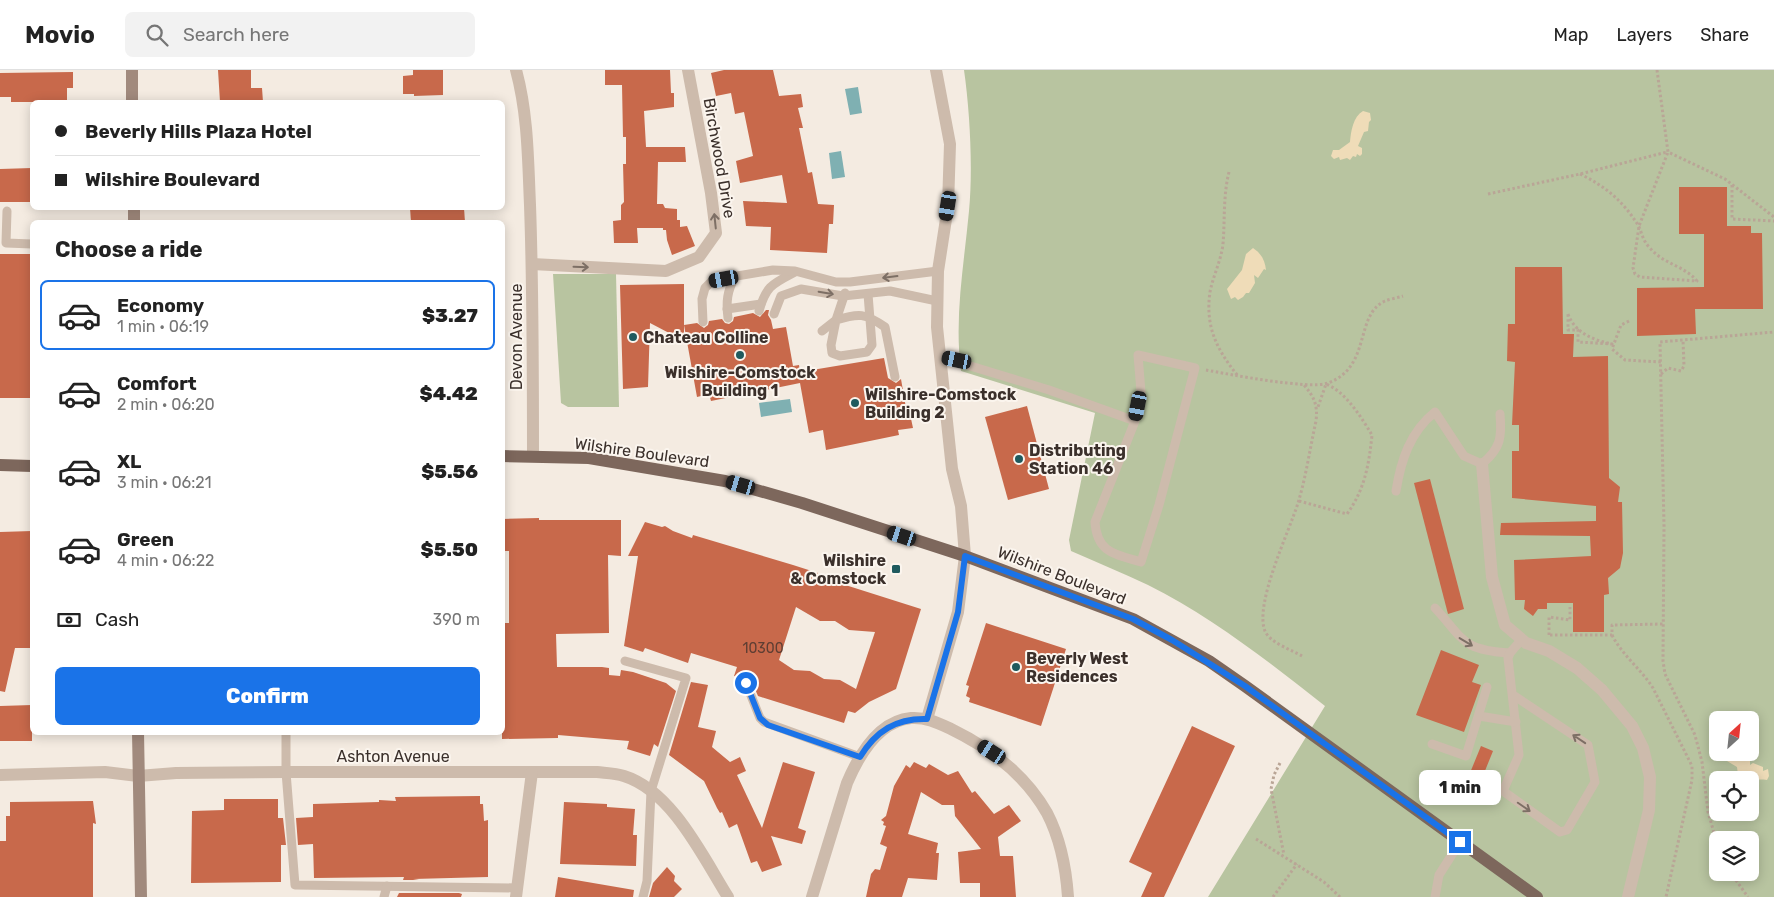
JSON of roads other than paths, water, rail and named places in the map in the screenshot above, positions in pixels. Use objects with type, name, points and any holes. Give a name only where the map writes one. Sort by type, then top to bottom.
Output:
[{"type":"main road","points":[[132,70],[132,100]]},
{"type":"main road","name":"Wilshire Boulevard","points":[[505,456],[533,455],[589,458],[725,481],[802,503],[965,556],[1133,619],[1172,640],[1245,686],[1537,897]]},
{"type":"main road","points":[[0,465],[30,466]]},
{"type":"main road","points":[[138,735],[141,897]]},
{"type":"street","name":"Devon Avenue","points":[[516,70],[522,94],[527,132],[532,264],[533,455]]},
{"type":"street","name":"Birchwood Drive","points":[[532,264],[666,271],[699,257],[716,233],[712,193],[688,70]]},
{"type":"street","points":[[927,719],[958,612],[965,556],[961,506],[952,469],[937,327],[938,271],[948,206],[950,144],[936,70]]},
{"type":"street","points":[[1482,464],[1492,577],[1505,625],[1522,639],[1549,651],[1577,668],[1590,679],[1632,726],[1643,748],[1650,777],[1649,810],[1628,897]]},
{"type":"street","points":[[812,897],[847,783],[860,757],[880,732],[910,718],[927,719],[978,743],[1008,765],[1024,780],[1047,813],[1056,833],[1065,859],[1068,897]]},
{"type":"street","name":"Ashton Avenue","points":[[0,775],[105,772],[138,776],[176,773],[286,772],[597,772],[624,776],[651,791],[684,826],[728,897]]},
{"type":"street","points":[[517,892],[532,772]]},
{"type":"lane","points":[[7,211],[3,244],[30,244]]},
{"type":"lane","points":[[703,322],[702,299],[705,288],[713,280],[773,270],[795,271],[836,282],[850,282],[938,271]]},
{"type":"lane","points":[[795,271],[801,289]]},
{"type":"lane","points":[[735,277],[729,288],[728,314],[760,308],[763,295],[771,285],[795,271]]},
{"type":"lane","points":[[850,282],[843,296],[836,320],[831,345],[832,353],[840,356],[866,352],[872,345],[868,294]]},
{"type":"lane","points":[[774,314],[781,296],[801,289],[843,296],[890,291],[937,301]]},
{"type":"lane","points":[[822,332],[836,320],[855,315],[870,316],[885,327],[895,377]]},
{"type":"lane","points":[[1138,355],[1196,368],[1159,505],[1140,562],[1113,553],[1103,547],[1096,533],[1095,522],[1135,421],[1141,392],[1138,355]]},
{"type":"lane","points":[[941,357],[1049,390],[1135,421]]},
{"type":"lane","points":[[1396,491],[1399,471],[1413,433],[1435,412],[1464,456],[1482,464],[1493,455],[1502,436],[1500,414]]},
{"type":"lane","points":[[1435,608],[1454,633],[1464,641],[1490,652],[1510,653]]},
{"type":"lane","points":[[1513,695],[1588,745],[1595,782],[1567,830],[1560,832],[1503,791],[1519,755],[1508,658],[1522,639]]},
{"type":"lane","points":[[625,661],[686,678],[651,791],[647,881],[643,897]]},
{"type":"lane","points":[[746,683],[760,718],[768,725],[860,757]]},
{"type":"lane","points":[[1432,744],[1466,756],[1487,688]]},
{"type":"lane","points":[[1479,716],[1516,722]]},
{"type":"lane","points":[[286,735],[286,772],[295,885],[387,886],[517,892]]},
{"type":"lane","points":[[1435,897],[1439,875],[1460,842]]},
{"type":"lane","points":[[384,897],[387,886]]},
{"type":"water","points":[[858,87],[862,113],[850,115],[845,89]]},
{"type":"water","points":[[841,151],[845,177],[832,179],[829,153]]},
{"type":"water","points":[[790,399],[792,412],[761,417],[759,403]]},
{"type":"place","name":"Chateau Colline","points":[[633,337]]},
{"type":"place","name":"Wilshire-Comstock Building 1","points":[[740,355]]},
{"type":"place","name":"Wilshire-Comstock Building 2","points":[[855,403]]},
{"type":"place","name":"Distributing Station 46","points":[[1019,459]]},
{"type":"place","name":"Wilshire & Comstock","points":[[896,569]]},
{"type":"place","name":"Beverly West Residences","points":[[1016,667]]}]
